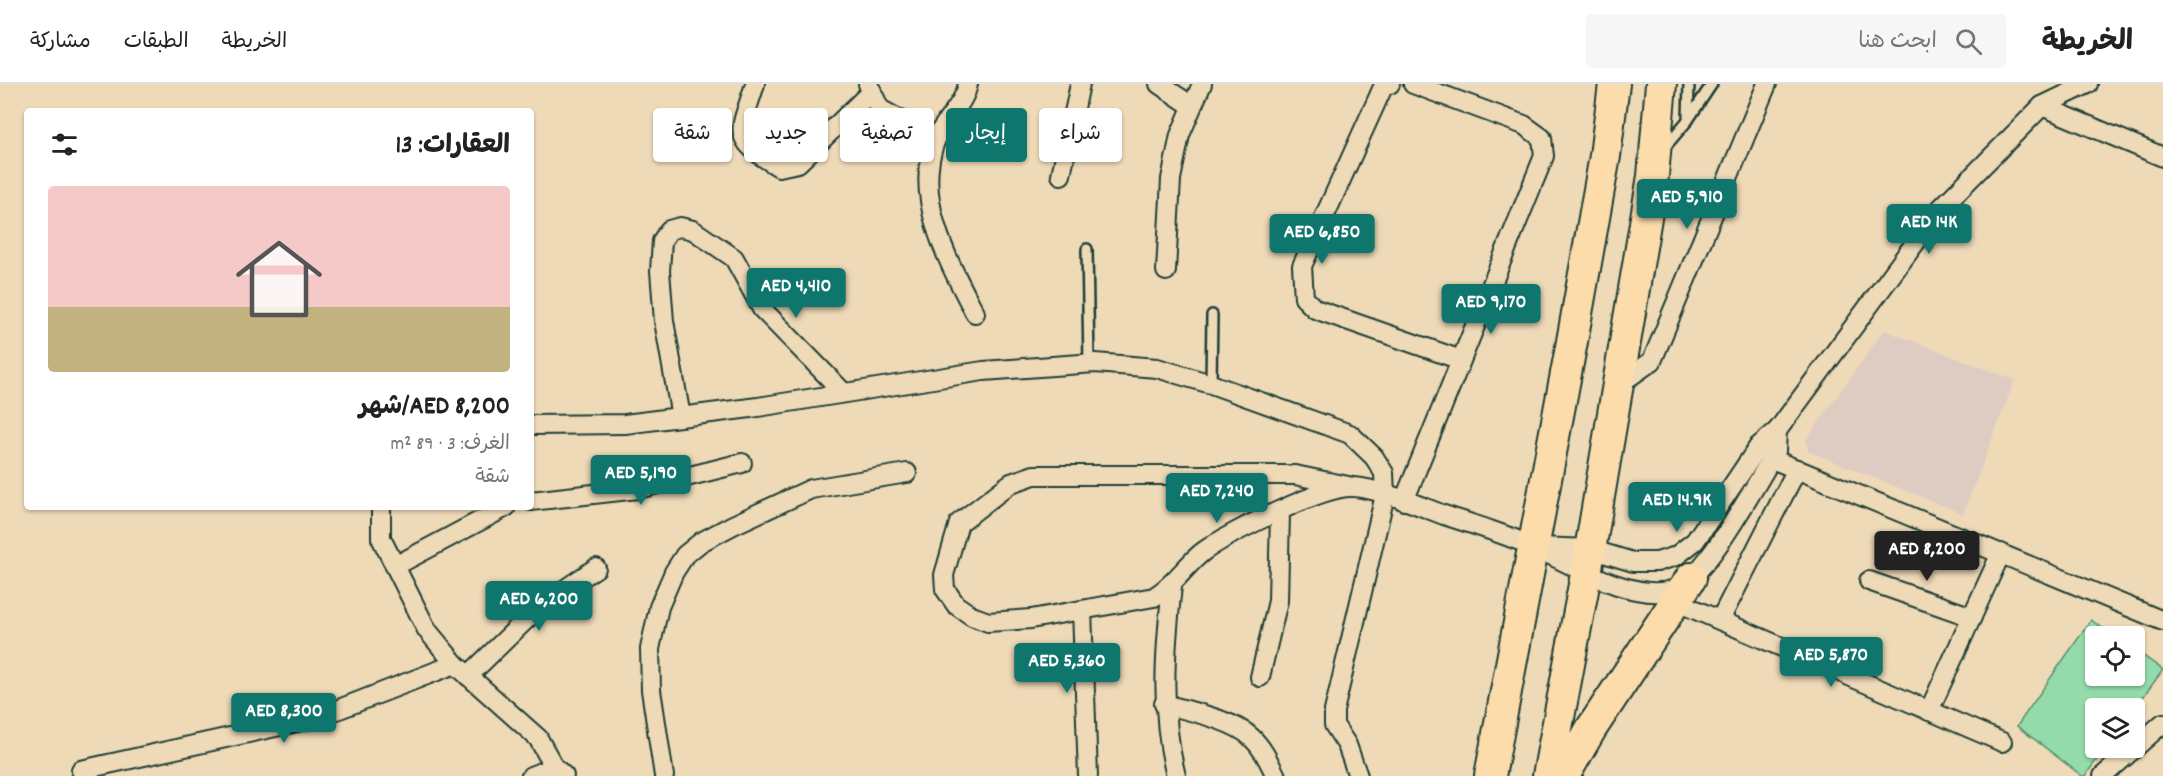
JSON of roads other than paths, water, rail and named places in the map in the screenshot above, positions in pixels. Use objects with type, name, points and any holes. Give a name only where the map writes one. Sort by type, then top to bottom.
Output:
[{"type":"main road","points":[[1490,776],[1605,156],[1614,84]]},
{"type":"main road","points":[[1548,776],[1618,385],[1654,163],[1661,84]]},
{"type":"main road","points":[[1564,776],[1591,729],[1683,589]]},
{"type":"street","points":[[755,84],[741,122],[742,133],[759,156],[779,167],[798,163],[870,87],[880,109],[936,139]]},
{"type":"street","points":[[968,84],[964,96],[936,139],[930,181],[934,221],[945,255],[975,313]]},
{"type":"street","points":[[1061,175],[1080,84]]},
{"type":"street","points":[[1159,84],[1192,106]]},
{"type":"street","points":[[1166,271],[1171,178],[1180,135],[1202,84]]},
{"type":"street","points":[[1390,84],[1383,87],[1302,266],[1304,298],[1315,309],[1461,360]]},
{"type":"street","points":[[1404,501],[1544,156],[1542,138],[1524,125],[1413,84]]},
{"type":"street","points":[[1618,385],[1652,361],[1767,84]]},
{"type":"street","points":[[1533,547],[1588,562],[1657,562],[1676,556],[1695,542],[1759,446],[1778,431],[1940,209],[2042,106],[2088,84]]},
{"type":"street","points":[[2042,106],[2163,157]]},
{"type":"street","points":[[681,417],[664,321],[660,272],[662,241],[669,230],[680,227],[693,230],[734,258],[762,309],[844,393]]},
{"type":"street","points":[[534,425],[625,424],[983,371],[1089,363],[1157,368],[1211,384],[1350,434],[1374,457],[1384,473],[1385,495],[1334,711],[1334,725],[1347,745],[1358,776]]},
{"type":"street","points":[[1683,589],[1711,555],[1772,459],[1776,452],[1778,431]]},
{"type":"street","points":[[1772,459],[2163,621]]},
{"type":"street","points":[[534,501],[638,489],[742,464]]},
{"type":"street","points":[[1720,620],[1797,469]]},
{"type":"street","points":[[664,776],[651,690],[650,649],[659,607],[674,572],[685,555],[717,534],[811,489],[907,473]]},
{"type":"street","points":[[1353,487],[1322,491],[1203,552],[1172,586],[1154,597],[1031,619],[988,622],[972,616],[956,605],[945,589],[944,575],[959,523],[1011,483],[1034,476],[1295,476],[1353,487],[1404,501],[1533,547],[1588,562],[1653,591],[1683,589],[1720,620],[2002,742]]},
{"type":"street","points":[[381,510],[381,538],[427,630],[462,670],[538,738],[559,771],[531,776]]},
{"type":"street","points":[[395,566],[500,510]]},
{"type":"street","points":[[1260,677],[1278,601],[1280,512]]},
{"type":"street","points":[[1929,711],[2001,553]]},
{"type":"street","points":[[83,776],[81,770],[316,718],[462,670],[539,607],[596,568]]},
{"type":"street","points":[[1869,581],[1972,617]]},
{"type":"street","points":[[1172,586],[1165,649],[1164,704],[1176,776]]},
{"type":"street","points":[[1083,610],[1088,776]]},
{"type":"street","points":[[1164,704],[1215,719],[1249,735],[1263,750],[1276,776]]},
{"type":"street","points":[[2103,776],[2163,723]]},
{"type":"lane","points":[[1688,120],[1689,84]]},
{"type":"lane","points":[[1654,163],[1688,120],[1712,84]]},
{"type":"lane","points":[[1087,249],[1089,363]]},
{"type":"lane","points":[[1211,384],[1212,315]]}]
